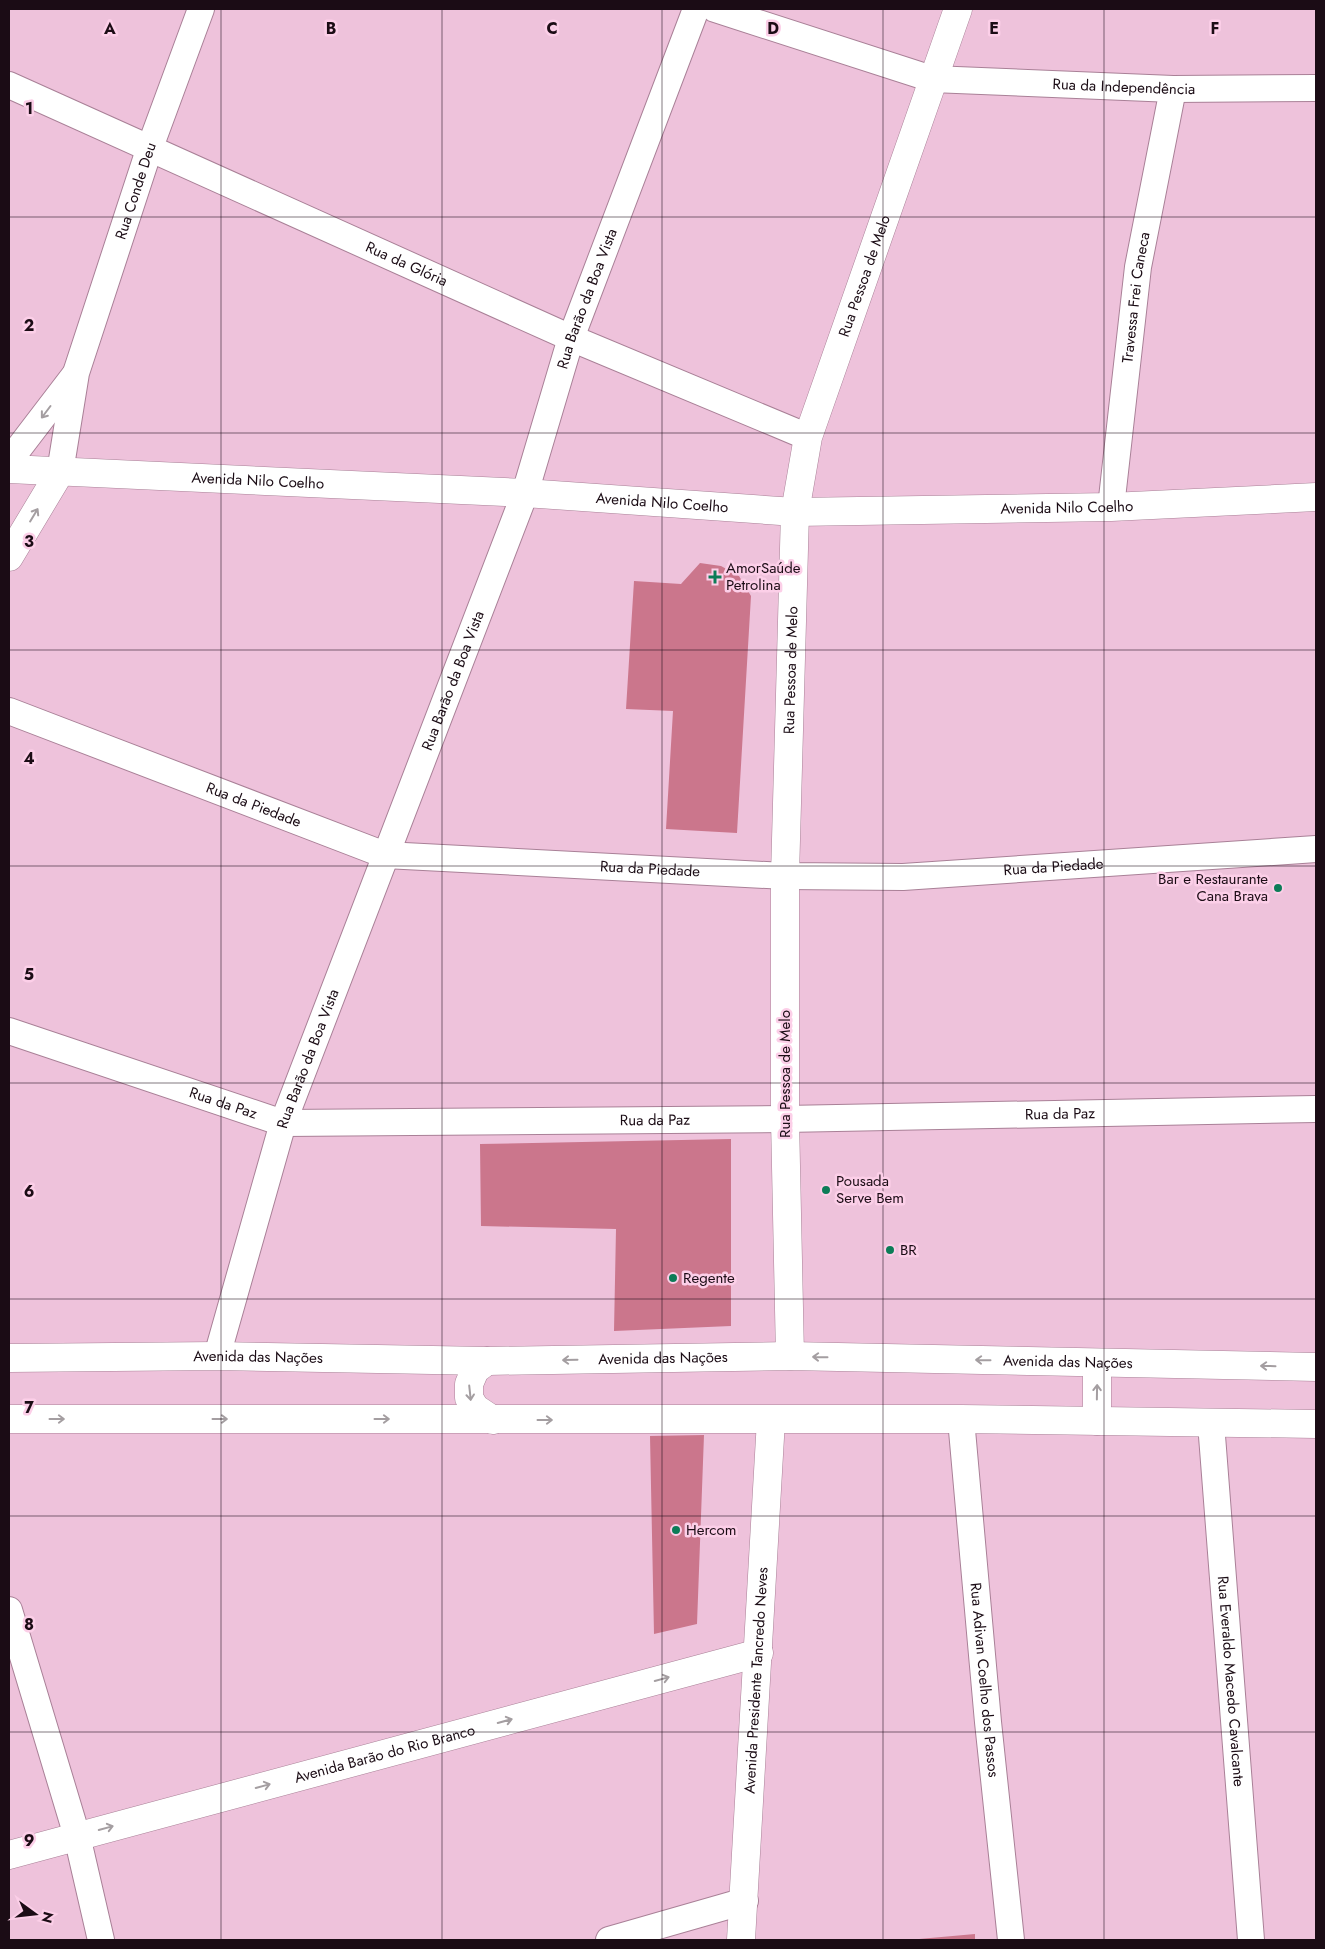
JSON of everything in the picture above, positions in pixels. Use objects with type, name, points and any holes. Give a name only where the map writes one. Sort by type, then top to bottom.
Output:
[{"type":"main road","name":"Rua Pessoa de Melo","points":[[790,1356],[785,1119],[784,876],[795,512],[808,437],[958,9]]},
{"type":"main road","name":"Avenida Nilo Coelho","points":[[9,469],[525,493],[795,512],[1111,507],[1316,497]]},
{"type":"main road","points":[[9,557],[60,472]]},
{"type":"main road","name":"Avenida das Nações","points":[[9,1358],[217,1356],[486,1361],[790,1356],[1316,1367]]},
{"type":"main road","points":[[486,1361],[475,1370],[469,1384],[470,1398],[475,1408],[493,1420]]},
{"type":"main road","points":[[1097,1363],[1097,1421]]},
{"type":"main road","points":[[9,1419],[961,1419],[1316,1424]]},
{"type":"main road","name":"Avenida Presidente Tancredo Neves","points":[[741,1940],[745,1901],[771,1420]]},
{"type":"main road","name":"Avenida Barão do Rio Branco","points":[[9,1855],[759,1653]]},
{"type":"street","name":"Rua Conde Deu","points":[[60,472],[76,373],[149,150],[201,9]]},
{"type":"street","name":"Rua Barão da Boa Vista","points":[[217,1356],[283,1123],[525,493],[571,338],[696,9]]},
{"type":"street","name":"Rua da Independência","points":[[715,9],[932,79],[1173,89],[1316,88]]},
{"type":"street","name":"Rua da Glória","points":[[9,85],[149,150],[571,338],[808,437]]},
{"type":"street","name":"Travessa Frei Caneca","points":[[1111,507],[1138,267],[1173,89]]},
{"type":"street","name":"Rua Conde Deu","points":[[9,461],[76,373]]},
{"type":"street","name":"Rua da Piedade","points":[[9,711],[385,855],[784,876],[903,877],[1316,848]]},
{"type":"street","name":"Rua da Paz","points":[[9,1032],[283,1123],[785,1119],[1316,1110]]},
{"type":"street","name":"Rua Adivan Coelho dos Passos","points":[[961,1419],[988,1722],[1011,1940]]},
{"type":"street","name":"Rua Everaldo Macedo Cavalcante","points":[[1211,1423],[1251,1940]]},
{"type":"street","points":[[9,1610],[77,1836],[101,1940]]},
{"type":"street","points":[[609,1940],[745,1901]]},
{"type":"building","points":[[700,563],[721,566],[739,576],[751,596],[737,833],[666,829],[673,711],[626,709],[634,581],[681,584]]},
{"type":"building","name":"Regente","points":[[731,1139],[731,1326],[614,1331],[616,1229],[481,1226],[480,1144]]},
{"type":"building","name":"Hercom","points":[[704,1435],[697,1624],[654,1634],[650,1436]]},
{"type":"building","points":[[975,1934],[975,1940],[919,1940],[919,1939]]},
{"type":"place","name":"AmorSaúde Petrolina","points":[[715,577]]},
{"type":"place","name":"Bar e Restaurante Cana Brava","points":[[1278,888]]},
{"type":"place","name":"Pousada Serve Bem","points":[[826,1190]]},
{"type":"place","name":"BR","points":[[890,1250]]},
{"type":"place","name":"Regente","points":[[673,1278]]},
{"type":"place","name":"Hercom","points":[[676,1530]]}]
